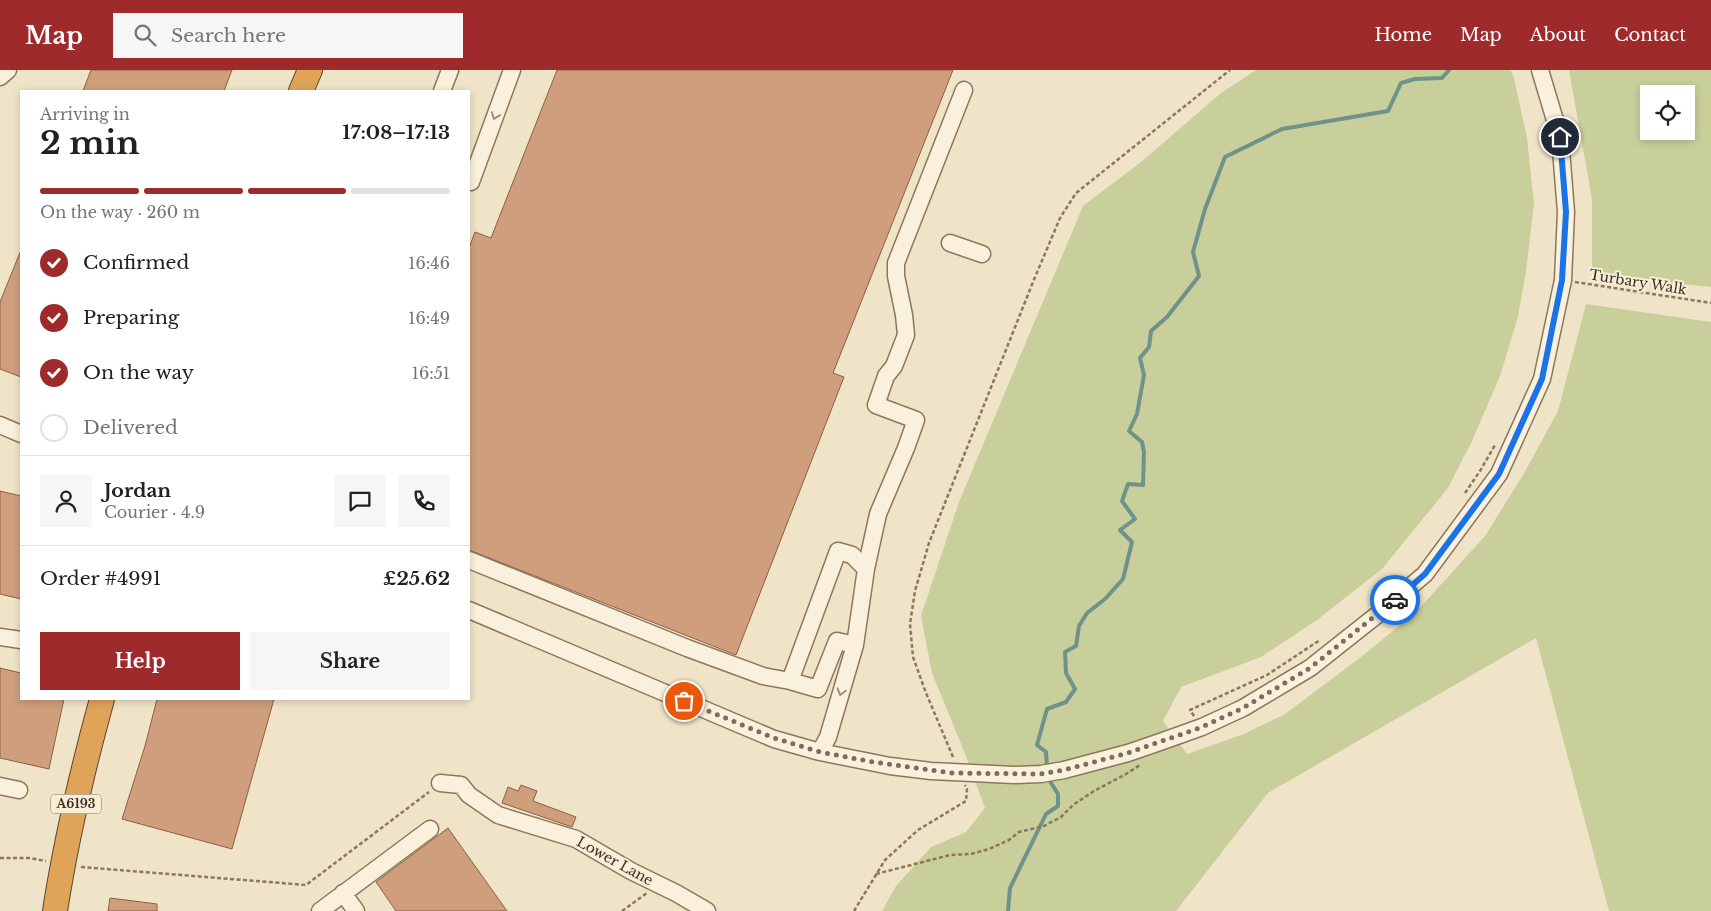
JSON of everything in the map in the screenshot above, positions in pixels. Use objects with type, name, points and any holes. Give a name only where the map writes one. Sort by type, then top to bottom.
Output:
[{"type":"highway","points":[[301,90],[310,70]]},
{"type":"highway","name":"A6193","points":[[55,911],[60,877],[102,700]]},
{"type":"street","points":[[0,77],[8,70]]},
{"type":"street","points":[[442,90],[450,70]]},
{"type":"street","points":[[470,182],[512,70]]},
{"type":"street","points":[[470,610],[774,738],[820,752],[890,766],[960,774],[1049,773],[1128,753],[1202,727],[1243,708],[1310,668],[1425,574],[1499,474],[1542,379],[1562,280],[1566,212],[1560,137],[1540,70]]},
{"type":"street","points":[[820,752],[828,737],[855,645],[866,570],[878,514],[916,420],[876,405],[886,376],[894,366],[906,335],[896,276],[896,263],[964,90]]},
{"type":"street","points":[[950,243],[982,254]]},
{"type":"street","points":[[0,425],[20,434]]},
{"type":"street","points":[[790,681],[838,551],[852,555],[866,570]]},
{"type":"street","points":[[470,560],[687,648],[763,676],[818,689],[837,641],[855,645]]},
{"type":"street","points":[[0,637],[20,640]]},
{"type":"street","name":"Lower Lane","points":[[440,783],[461,786],[469,794],[498,814],[576,839],[631,871],[707,911]]},
{"type":"street","points":[[0,786],[19,790]]},
{"type":"street","points":[[321,910],[430,829]]},
{"type":"street","points":[[343,893],[356,911]]},
{"type":"path","points":[[854,911],[885,860],[918,830],[966,800],[967,789],[926,693],[913,657],[910,624],[914,591],[929,543],[1060,218],[1076,193],[1230,70]]},
{"type":"path","name":"Turbary Walk","points":[[1562,280],[1711,303]]},
{"type":"path","points":[[1464,495],[1499,437]]},
{"type":"path","points":[[1202,727],[1190,710],[1267,675],[1325,637]]},
{"type":"path","points":[[876,874],[950,855],[971,854],[989,850],[1009,840],[1019,832],[1044,826],[1061,817],[1073,805],[1094,791],[1146,762]]},
{"type":"path","points":[[80,867],[306,885],[440,783]]},
{"type":"path","points":[[0,858],[30,858],[48,862]]},
{"type":"path","points":[[622,911],[640,900],[657,884]]},
{"type":"green space","points":[[1256,70],[1511,70],[1527,138],[1534,204],[1526,271],[1518,317],[1500,376],[1472,441],[1448,488],[1382,569],[1317,620],[1261,657],[1181,687],[1163,721],[1187,754],[1244,734],[1285,714],[1361,657],[1416,612],[1485,536],[1523,475],[1558,411],[1586,304],[1711,322],[1711,911],[1609,911],[1536,638],[1268,793],[1176,911],[882,911],[896,886],[931,847],[966,832],[985,808],[932,673],[921,616],[959,502],[1083,206],[1141,162],[1221,93]]},
{"type":"green space","points":[[1569,70],[1711,70],[1711,287],[1592,271],[1592,199]]},
{"type":"building","points":[[91,70],[232,70],[224,90],[83,90]]},
{"type":"building","points":[[557,70],[953,70],[833,373],[844,377],[736,655],[470,550],[470,245],[475,232],[491,238]]},
{"type":"building","points":[[20,252],[20,377],[0,369],[0,302]]},
{"type":"building","points":[[0,491],[20,496],[20,599],[0,594]]},
{"type":"building","points":[[0,668],[20,673],[20,700],[64,700],[49,769],[0,758]]},
{"type":"building","points":[[157,700],[274,700],[232,849],[122,819],[145,746]]},
{"type":"building","points":[[521,785],[537,791],[533,801],[576,817],[572,827],[502,803],[508,787],[518,791]]},
{"type":"building","points":[[448,828],[507,911],[396,911],[376,882]]},
{"type":"building","points":[[110,898],[157,904],[157,911],[108,911]]},
{"type":"waterway","points":[[1047,769],[1046,752],[1037,745],[1047,709],[1066,702],[1075,689],[1066,673],[1065,652],[1076,646],[1079,626],[1087,613],[1105,599],[1123,579],[1132,542],[1120,530],[1135,519],[1122,501],[1128,484],[1143,485],[1144,452],[1142,442],[1129,431],[1137,414],[1144,375],[1140,358],[1149,347],[1151,331],[1167,317],[1199,276],[1193,252],[1205,209],[1225,157],[1282,129],[1388,111],[1401,83],[1415,79],[1442,78],[1449,70]]},
{"type":"waterway","points":[[1008,911],[1010,888],[1046,814],[1058,806],[1058,794],[1048,778]]},
{"type":"way so far","points":[[684,701],[774,738],[820,752],[931,772],[1041,774],[1064,770],[1128,753],[1202,727],[1243,708],[1310,668],[1395,600]]},
{"type":"route","points":[[1395,600],[1425,574],[1499,474],[1542,379],[1562,280],[1566,212],[1560,137]]}]
